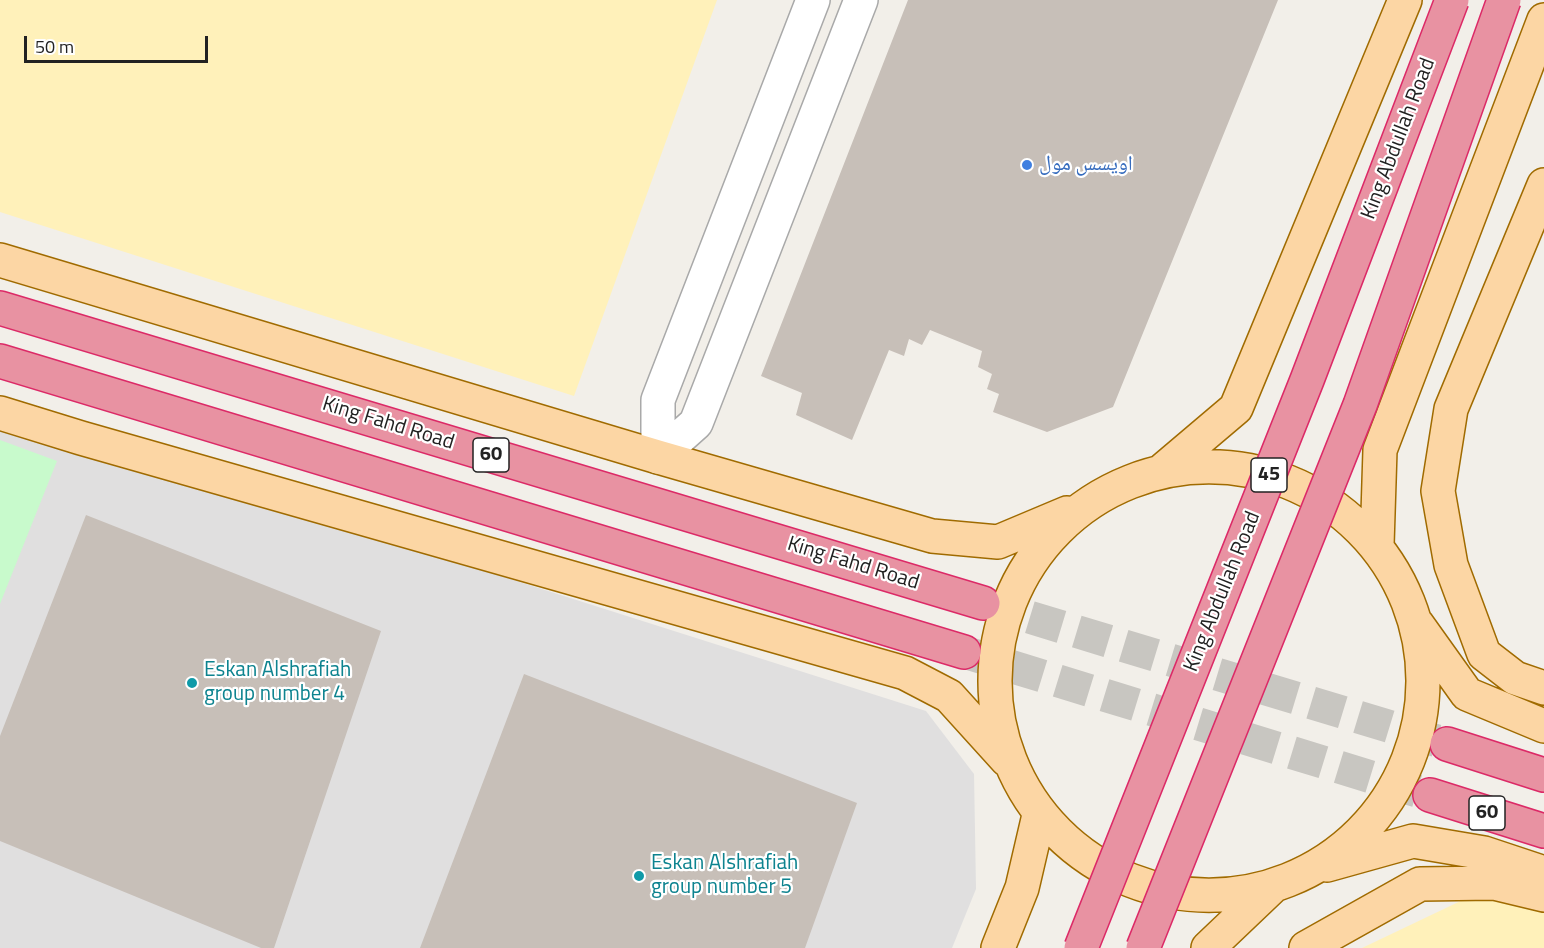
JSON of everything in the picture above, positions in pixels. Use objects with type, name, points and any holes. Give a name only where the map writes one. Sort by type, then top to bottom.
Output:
[{"type":"highway","name":"King Abdullah Road","points":[[1081,948],[1307,380],[1452,0]]},
{"type":"highway","points":[[1143,948],[1360,405],[1504,0]]},
{"type":"highway","name":"King Fahd Road","points":[[0,308],[982,603]]},
{"type":"highway","name":"60","points":[[0,361],[964,652]]},
{"type":"highway","points":[[1446,744],[1544,775]]},
{"type":"highway","name":"60","points":[[1430,795],[1544,831]]},
{"type":"main road","points":[[1164,469],[1236,408],[1405,0]]},
{"type":"main road","points":[[1377,544],[1380,450],[1544,20]]},
{"type":"main road","points":[[1544,185],[1451,409],[1438,491],[1451,565],[1484,654],[1515,678],[1544,688]]},
{"type":"main road","points":[[0,260],[658,457],[932,536],[998,542],[1080,508],[1120,484],[1164,469],[1223,465],[1281,477],[1333,504],[1377,544],[1401,582],[1416,623],[1424,694],[1407,764],[1369,824],[1314,869]]},
{"type":"main road","points":[[0,412],[92,442],[905,673],[949,696],[1008,760],[1039,815],[1086,859],[1143,887],[1207,897],[1271,888],[1314,869],[1413,841],[1484,853],[1544,873]]},
{"type":"main road","points":[[1008,760],[993,691],[1001,622],[1031,558],[1080,508]]},
{"type":"main road","points":[[1416,623],[1467,694],[1544,726]]},
{"type":"main road","points":[[998,948],[1022,888],[1039,815]]},
{"type":"main road","points":[[1306,948],[1420,884],[1494,884],[1544,895]]},
{"type":"main road","points":[[1208,948],[1271,888]]},
{"type":"lane","points":[[658,457],[658,400],[813,0]]},
{"type":"lane","points":[[658,457],[696,423],[861,0]]},
{"type":"shaded area","points":[[0,417],[926,711],[974,774],[976,889],[952,948],[0,948]]},
{"type":"sand","points":[[0,0],[717,0],[574,396],[0,212]]},
{"type":"sand","points":[[1469,897],[1544,908],[1544,948],[1362,948]]},
{"type":"green space","points":[[0,440],[57,461],[0,604]]},
{"type":"building","name":"اويسس مول","points":[[908,0],[1278,0],[1113,407],[1047,432],[993,412],[999,394],[987,389],[992,374],[978,367],[982,351],[930,330],[922,345],[909,339],[904,356],[889,350],[852,440],[796,415],[802,393],[761,376]]},
{"type":"building","name":"Eskan Alshrafiah group number 4","points":[[86,515],[381,631],[274,948],[261,948],[0,841],[0,736]]},
{"type":"building","name":"Eskan Alshrafiah group number 5","points":[[524,674],[857,803],[805,948],[420,948]]},
{"type":"tunnel","points":[[983,603],[1447,744]]},
{"type":"tunnel","points":[[964,652],[1430,795]]},
{"type":"place","name":"اويسس مول","points":[[1027,165]]},
{"type":"place","name":"Eskan Alshrafiah group number 4","points":[[192,683]]},
{"type":"place","name":"Eskan Alshrafiah group number 5","points":[[639,876]]}]
